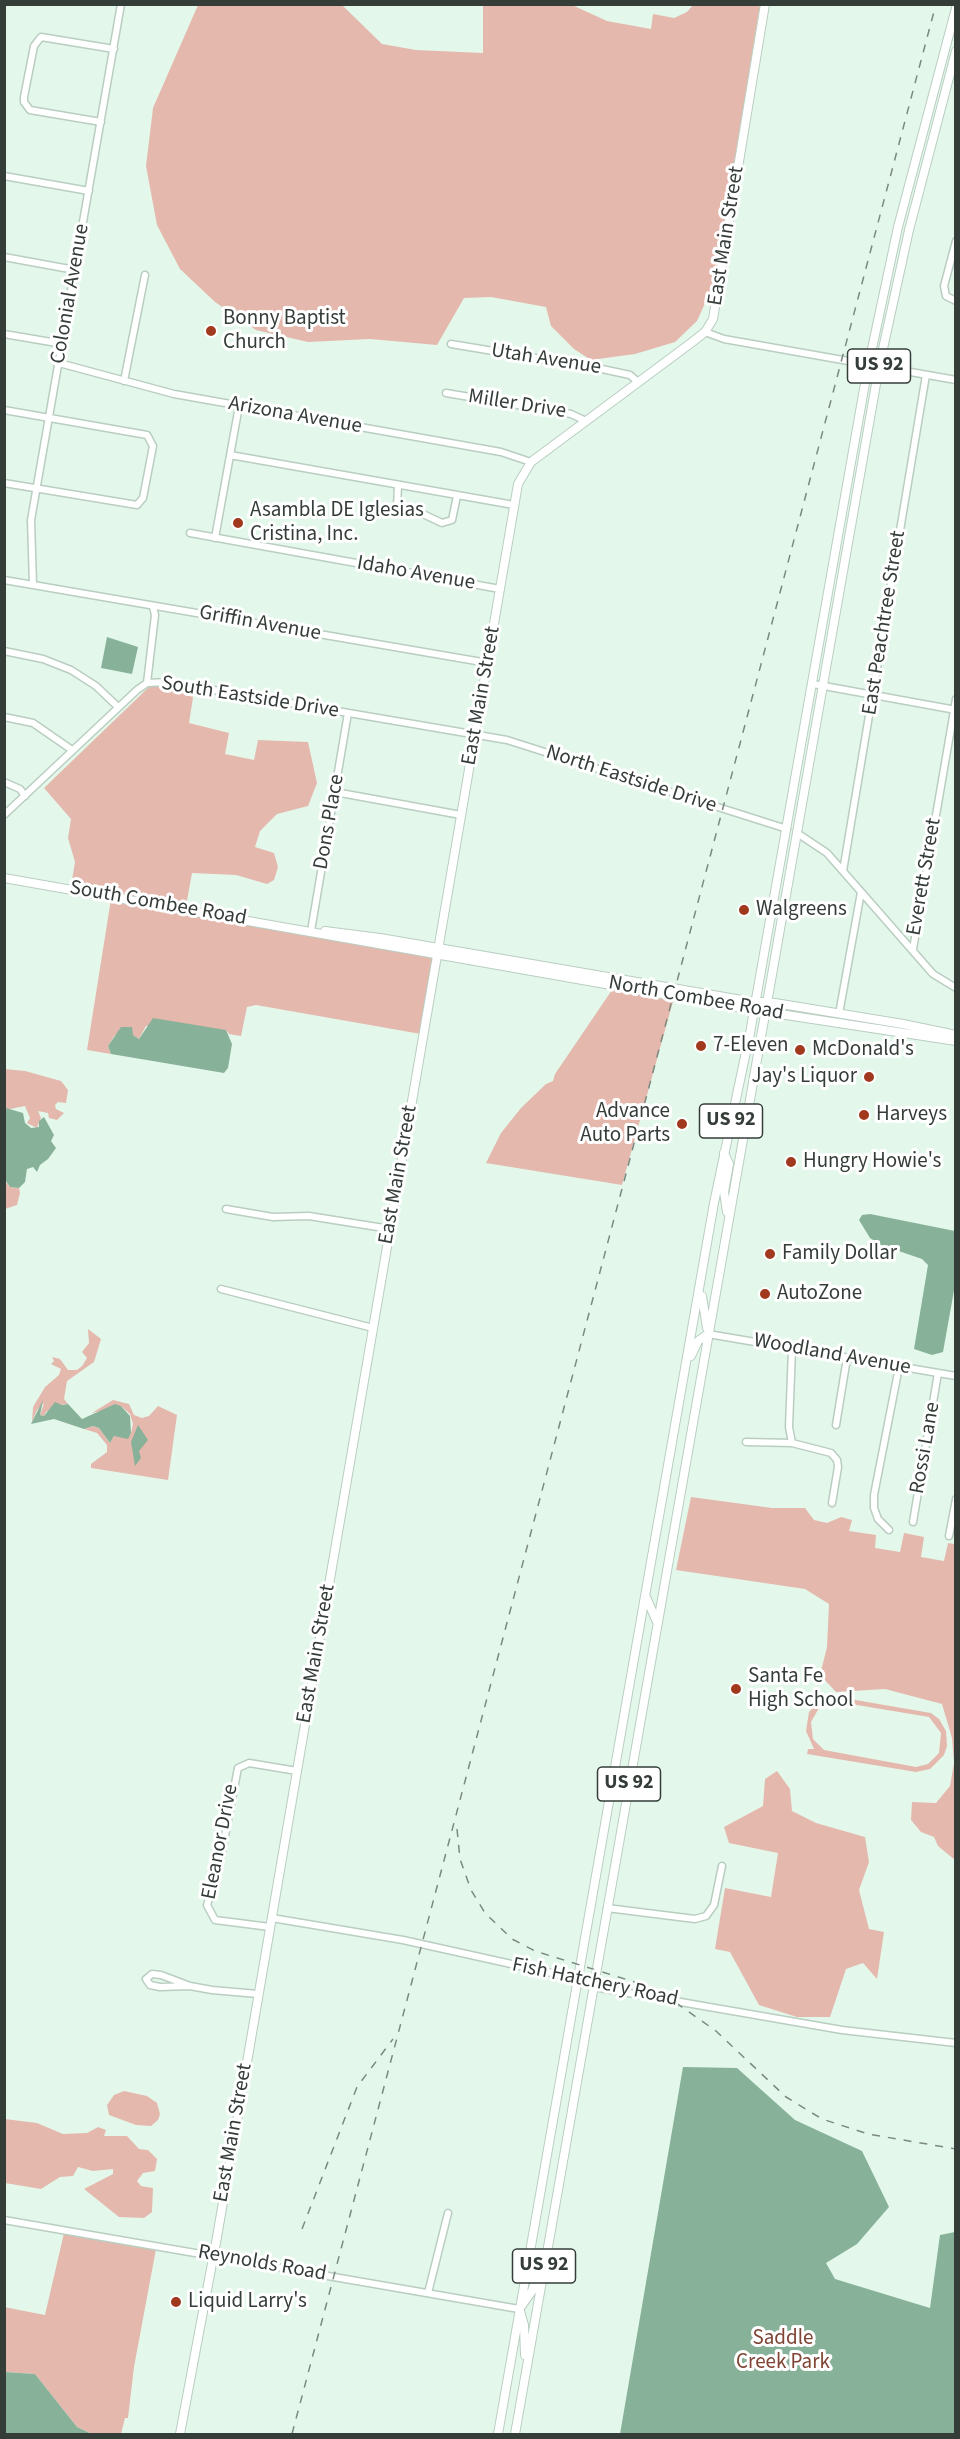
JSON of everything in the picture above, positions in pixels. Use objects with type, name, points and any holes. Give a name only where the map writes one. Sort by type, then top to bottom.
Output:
[{"type":"main road","name":"East Main Street","points":[[180,2434],[272,1918],[518,484],[531,462],[705,332],[716,309],[765,4]]},
{"type":"main road","name":"US 92","points":[[498,2434],[702,1273],[755,1006],[868,366],[898,227],[956,8]]},
{"type":"main road","name":"US 92","points":[[515,2434],[879,367],[909,230],[956,51]]},
{"type":"main road","points":[[939,70],[950,73]]},
{"type":"main road","points":[[898,227],[909,230]]},
{"type":"main road","points":[[840,524],[851,526]]},
{"type":"main road","points":[[797,833],[794,822],[798,769]]},
{"type":"main road","name":"South Combee Road","points":[[4,878],[311,931],[335,938],[438,952]]},
{"type":"main road","name":"North Combee Road","points":[[438,952],[588,980],[755,1006],[766,1012],[956,1041]]},
{"type":"main road","name":"North Combee Road","points":[[755,1006],[767,1002],[956,1035]]},
{"type":"main road","points":[[724,1154],[729,1164],[724,1192],[728,1219]]},
{"type":"main road","points":[[684,1374],[698,1341],[708,1334],[703,1313],[702,1273]]},
{"type":"main road","points":[[638,1638],[647,1627],[657,1623],[645,1596],[658,1589],[666,1575]]},
{"type":"main road","points":[[555,2116],[570,2118]]},
{"type":"main road","points":[[525,2377],[524,2325],[519,2309],[532,2291],[550,2231]]},
{"type":"street","name":"Colonial Avenue","points":[[33,585],[30,527],[122,4]]},
{"type":"street","points":[[101,122],[30,110],[24,98],[34,45],[41,37],[114,49]]},
{"type":"street","points":[[4,176],[89,190]]},
{"type":"street","points":[[956,241],[944,286],[946,296],[956,301]]},
{"type":"street","points":[[4,256],[75,270]]},
{"type":"street","points":[[123,381],[145,275]]},
{"type":"street","points":[[705,332],[724,339],[956,380]]},
{"type":"street","points":[[4,334],[63,344]]},
{"type":"street","name":"Utah Avenue","points":[[451,344],[602,369],[630,375],[638,382]]},
{"type":"street","name":"Arizona Avenue","points":[[59,363],[123,381],[239,406],[501,452],[531,462]]},
{"type":"street","name":"East Peachtree Street","points":[[843,871],[926,375]]},
{"type":"street","name":"Miller Drive","points":[[446,393],[571,414],[586,421]]},
{"type":"street","points":[[214,538],[239,406]]},
{"type":"street","points":[[4,410],[147,435],[152,442],[143,498],[137,505],[4,483]]},
{"type":"street","points":[[230,455],[514,505]]},
{"type":"street","points":[[398,485],[397,507],[423,514],[442,523],[452,520],[457,496]]},
{"type":"street","name":"Idaho Avenue","points":[[190,534],[500,589]]},
{"type":"street","name":"Griffin Avenue","points":[[4,580],[488,663]]},
{"type":"street","points":[[147,683],[155,615],[153,607]]},
{"type":"street","points":[[4,651],[43,659],[71,670],[96,686],[118,707]]},
{"type":"street","name":"South Eastside Drive","points":[[4,815],[118,707],[147,683],[167,682],[475,734]]},
{"type":"street","points":[[813,684],[955,710]]},
{"type":"street","name":"Everett Street","points":[[913,949],[956,699]]},
{"type":"street","name":"Dons Place","points":[[311,931],[348,713]]},
{"type":"street","points":[[4,717],[33,723],[72,750]]},
{"type":"street","name":"North Eastside Drive","points":[[475,734],[507,740],[787,829]]},
{"type":"street","points":[[4,782],[20,789],[25,796]]},
{"type":"street","points":[[335,792],[461,815]]},
{"type":"street","points":[[797,833],[812,841],[843,871],[933,974],[956,988]]},
{"type":"street","points":[[839,1014],[861,892]]},
{"type":"street","points":[[226,1209],[273,1217],[309,1216],[390,1229]]},
{"type":"street","points":[[221,1289],[373,1328]]},
{"type":"street","name":"Woodland Avenue","points":[[708,1334],[956,1376]]},
{"type":"street","points":[[792,1349],[789,1427],[792,1443]]},
{"type":"street","points":[[836,1425],[848,1358]]},
{"type":"street","points":[[889,1530],[878,1519],[874,1508],[874,1495],[899,1367]]},
{"type":"street","name":"Rossi Lane","points":[[913,1522],[938,1374]]},
{"type":"street","points":[[746,1442],[792,1443],[836,1457],[838,1467],[832,1503]]},
{"type":"street","points":[[949,1536],[956,1499]]},
{"type":"street","name":"Eleanor Drive","points":[[270,1927],[215,1920],[207,1905],[219,1868],[235,1774],[238,1768],[249,1763],[297,1771]]},
{"type":"street","points":[[608,1908],[695,1919],[705,1916],[714,1905],[722,1866]]},
{"type":"street","name":"Fish Hatchery Road","points":[[272,1918],[403,1940],[579,1979],[594,1987],[842,2030],[956,2043]]},
{"type":"street","points":[[190,1986],[161,1975],[149,1975],[146,1979],[150,1984],[160,1987],[190,1986],[258,1994]]},
{"type":"street","points":[[428,2294],[448,2213]]},
{"type":"street","name":"Reynolds Road","points":[[4,2220],[519,2309]]},
{"type":"shaded area","points":[[198,5],[342,5],[382,44],[416,50],[483,53],[483,5],[572,5],[607,21],[651,29],[653,14],[674,18],[687,12],[693,5],[760,5],[715,281],[697,321],[675,342],[635,354],[591,360],[574,349],[551,326],[546,307],[491,297],[464,298],[437,345],[370,339],[308,342],[256,330],[215,302],[180,269],[157,225],[146,166],[153,108]]},
{"type":"shaded area","points":[[107,637],[138,647],[132,674],[101,668]]},
{"type":"shaded area","points":[[150,686],[194,691],[189,723],[229,733],[225,754],[254,760],[258,740],[308,742],[317,783],[308,806],[277,814],[260,831],[255,847],[274,853],[278,867],[274,880],[267,884],[236,875],[192,873],[186,906],[71,886],[75,862],[68,838],[71,819],[44,788]]},
{"type":"shaded area","points":[[111,899],[434,958],[421,1034],[256,1005],[247,1007],[241,1036],[229,1034],[226,1030],[146,1026],[139,1039],[133,1035],[115,1035],[108,1046],[111,1054],[87,1050]]},
{"type":"shaded area","points":[[614,987],[674,998],[622,1185],[486,1163],[501,1133],[521,1108],[546,1084],[553,1081],[555,1074]]},
{"type":"shaded area","points":[[153,1018],[226,1030],[232,1044],[228,1068],[224,1073],[111,1054],[108,1046],[121,1027],[132,1027],[133,1035],[139,1039]]},
{"type":"shaded area","points":[[5,1069],[25,1071],[61,1081],[68,1090],[66,1103],[58,1102],[55,1105],[56,1109],[64,1113],[57,1120],[49,1118],[48,1113],[38,1111],[41,1118],[37,1128],[27,1123],[30,1118],[25,1106],[5,1110]]},
{"type":"shaded area","points":[[6,1108],[23,1113],[25,1123],[31,1128],[39,1127],[39,1121],[44,1117],[54,1135],[51,1141],[56,1148],[40,1165],[37,1172],[33,1167],[27,1169],[25,1182],[19,1188],[10,1187],[5,1180]]},
{"type":"shaded area","points":[[4,1180],[10,1187],[19,1188],[20,1193],[17,1205],[5,1209]]},
{"type":"shaded area","points":[[870,1214],[955,1231],[955,1285],[943,1352],[932,1355],[914,1349],[928,1265],[922,1259],[881,1245],[870,1238],[859,1220],[862,1215]]},
{"type":"shaded area","points":[[88,1329],[101,1339],[94,1362],[67,1381],[64,1399],[68,1404],[58,1405],[46,1412],[44,1416],[40,1415],[44,1403],[37,1410],[32,1422],[33,1407],[45,1387],[59,1375],[61,1369],[51,1364],[54,1361],[52,1357],[60,1359],[68,1370],[77,1370],[87,1358],[82,1352],[89,1343]]},
{"type":"shaded area","points":[[43,1400],[40,1415],[44,1416],[55,1402],[62,1405],[68,1404],[82,1419],[115,1404],[121,1406],[130,1416],[131,1433],[128,1439],[114,1436],[110,1443],[99,1428],[93,1426],[84,1429],[54,1419],[31,1424]]},
{"type":"shaded area","points":[[113,1400],[129,1404],[134,1415],[142,1418],[149,1416],[158,1406],[177,1415],[168,1480],[91,1468],[91,1464],[107,1452],[107,1445],[97,1433],[84,1429],[93,1426],[99,1428],[110,1443],[114,1436],[129,1436],[131,1433],[133,1424],[130,1414],[121,1406],[92,1413]]},
{"type":"shaded area","points":[[138,1425],[148,1440],[139,1451],[141,1458],[135,1466],[131,1442]]},
{"type":"shaded area","points":[[691,1497],[772,1508],[805,1508],[814,1520],[827,1523],[841,1517],[852,1520],[849,1531],[876,1535],[875,1548],[900,1552],[904,1533],[924,1537],[921,1557],[944,1561],[948,1543],[955,1544],[955,1860],[938,1846],[934,1837],[921,1832],[911,1820],[912,1802],[936,1803],[950,1786],[954,1763],[952,1738],[942,1704],[885,1689],[836,1692],[820,1675],[827,1647],[829,1604],[805,1589],[676,1570]]},
{"type":"shaded area","points":[[832,1696],[931,1713],[939,1719],[946,1731],[947,1746],[944,1755],[930,1769],[916,1772],[807,1754],[808,1749],[814,1749],[806,1731],[809,1712],[819,1701]],"holes":[[[833,1701],[929,1717],[941,1733],[939,1753],[928,1764],[916,1767],[824,1750],[813,1739],[811,1722],[819,1708]]]},
{"type":"shaded area","points":[[777,1771],[790,1789],[792,1811],[816,1823],[865,1837],[869,1862],[859,1890],[869,1929],[884,1932],[877,1979],[863,1963],[846,1969],[830,2017],[797,2017],[759,2005],[730,1952],[715,1949],[725,1888],[771,1897],[778,1853],[729,1843],[724,1827],[763,1806],[765,1779]]},
{"type":"shaded area","points":[[683,2067],[737,2068],[795,2120],[862,2151],[889,2207],[857,2244],[826,2263],[835,2279],[930,2308],[940,2235],[955,2232],[955,2434],[620,2434]]},
{"type":"shaded area","points":[[124,2091],[147,2096],[157,2103],[160,2114],[158,2120],[151,2126],[136,2125],[109,2115],[107,2105],[114,2095]]},
{"type":"shaded area","points":[[5,2119],[37,2123],[63,2134],[87,2133],[98,2127],[106,2130],[104,2136],[127,2136],[139,2149],[148,2150],[157,2159],[155,2171],[143,2173],[137,2181],[141,2186],[153,2188],[152,2212],[144,2218],[119,2217],[84,2189],[113,2174],[113,2169],[93,2171],[78,2167],[73,2176],[60,2177],[41,2189],[5,2183]]},
{"type":"shaded area","points":[[64,2233],[156,2249],[134,2367],[128,2418],[125,2418],[121,2434],[92,2434],[77,2427],[35,2374],[5,2372],[4,2307],[45,2315]]},
{"type":"shaded area","points":[[5,2372],[35,2374],[77,2427],[92,2434],[5,2434]]},
{"type":"railway","points":[[292,2434],[936,4]]},
{"type":"railway","points":[[457,1829],[460,1859],[471,1890],[485,1913],[512,1939],[535,1951],[641,1984],[672,2000],[716,2031],[786,2097],[822,2119],[868,2134],[956,2149]]},
{"type":"railway","points":[[302,2229],[357,2087],[393,2039]]},
{"type":"place","name":"Bonny Baptist Church","points":[[211,331]]},
{"type":"place","name":"Asambla DE Iglesias Cristina, Inc.","points":[[238,523]]},
{"type":"place","name":"Walgreens","points":[[744,910]]},
{"type":"place","name":"7-Eleven","points":[[701,1046]]},
{"type":"place","name":"McDonald's","points":[[800,1050]]},
{"type":"place","name":"Jay's Liquor","points":[[869,1077]]},
{"type":"place","name":"Harveys","points":[[864,1115]]},
{"type":"place","name":"Advance Auto Parts","points":[[682,1124]]},
{"type":"place","name":"Hungry Howie's","points":[[791,1162]]},
{"type":"place","name":"Family Dollar","points":[[770,1254]]},
{"type":"place","name":"AutoZone","points":[[765,1294]]},
{"type":"place","name":"Santa Fe High School","points":[[736,1689]]},
{"type":"place","name":"Liquid Larry's","points":[[176,2302]]},
{"type":"park label","name":"Saddle Creek Park","points":[[783,2351]]}]
